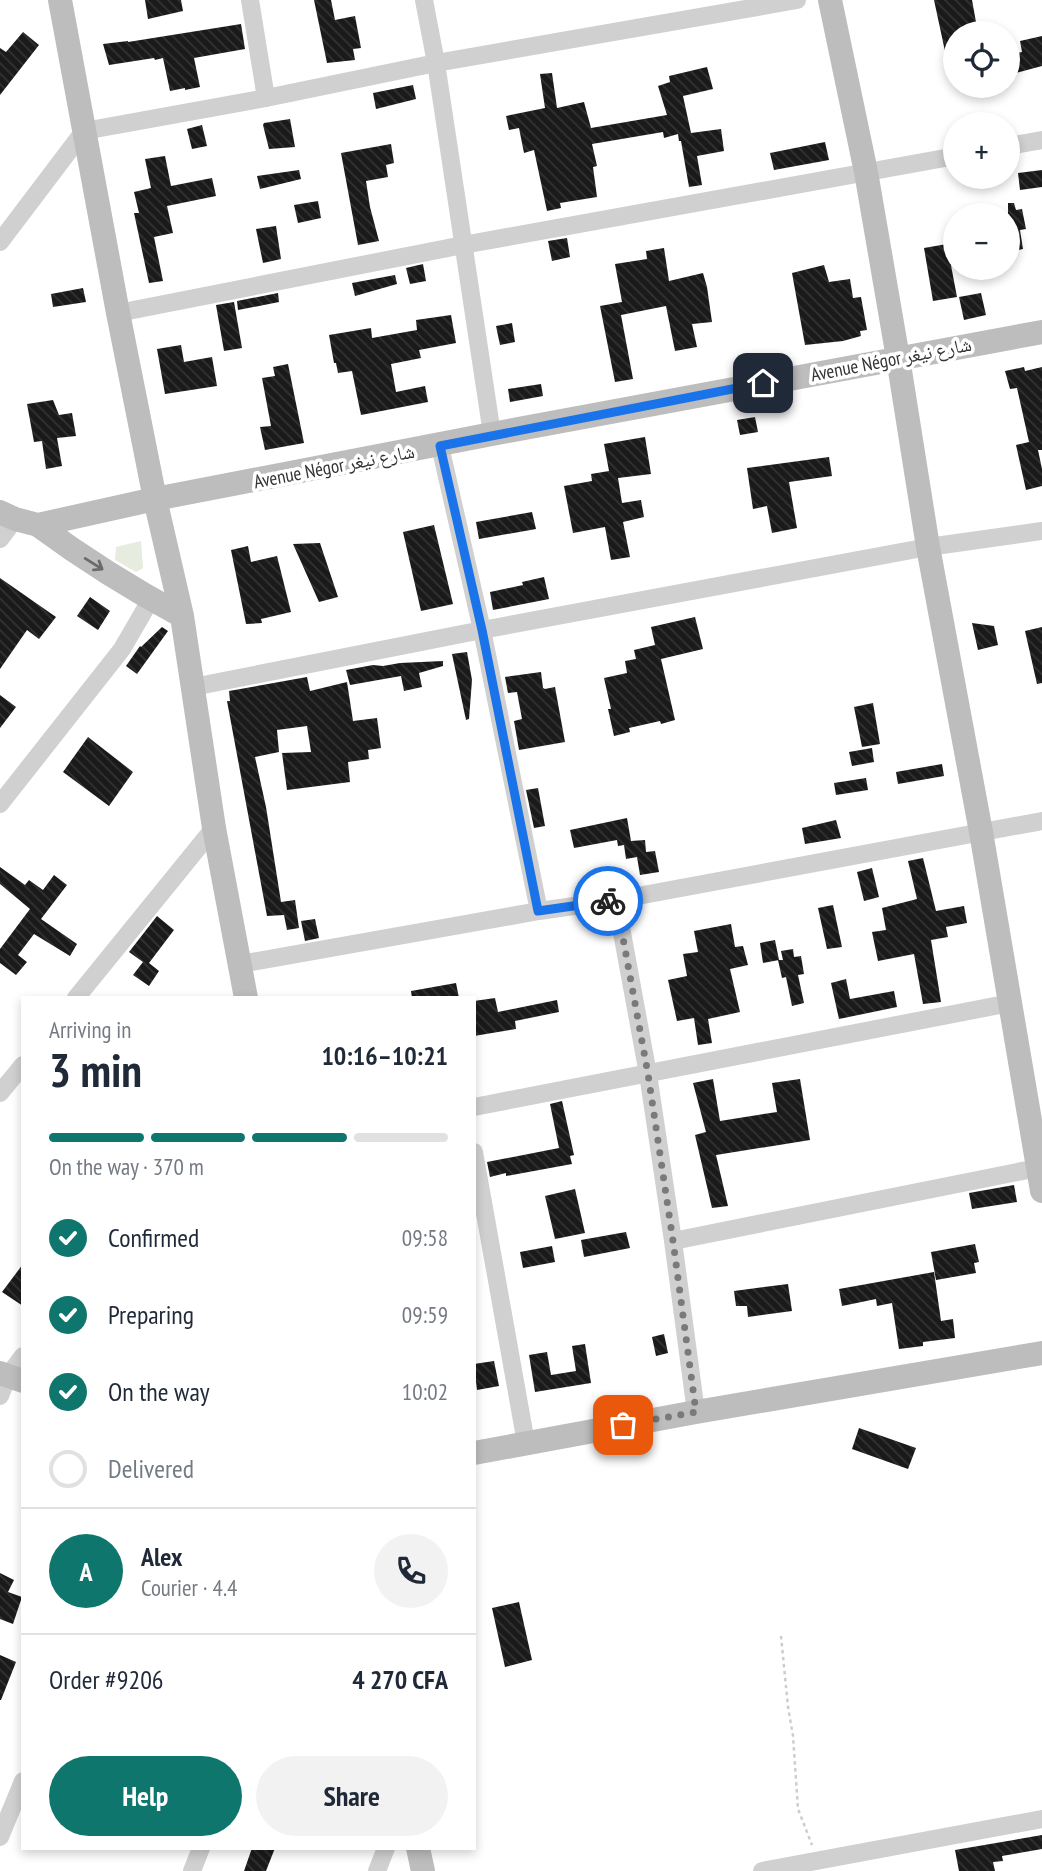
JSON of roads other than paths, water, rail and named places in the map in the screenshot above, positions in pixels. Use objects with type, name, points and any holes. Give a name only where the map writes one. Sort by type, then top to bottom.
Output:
[{"type":"street","points":[[60,0],[118,313],[155,499],[182,616],[214,828],[246,996]]},
{"type":"street","points":[[250,0],[266,98]]},
{"type":"street","points":[[424,0],[436,63],[492,435]]},
{"type":"street","points":[[0,242],[84,131],[266,98],[436,63],[797,0]]},
{"type":"street","points":[[673,1241],[1040,1175],[981,832],[928,547],[866,172],[830,0]]},
{"type":"street","points":[[1020,144],[1042,140]]},
{"type":"street","points":[[118,313],[463,245],[943,158]]},
{"type":"street","name":"Avenue Négor شارع نيغر","points":[[18,519],[155,499],[1042,332]]},
{"type":"street","points":[[440,446],[482,630],[538,911]]},
{"type":"street","points":[[0,539],[18,519],[182,616]]},
{"type":"street","points":[[193,687],[928,547],[1042,531]]},
{"type":"street","points":[[0,804],[122,649],[151,599]]},
{"type":"street","points":[[240,964],[538,911],[616,900],[1042,821]]},
{"type":"street","points":[[78,996],[214,828]]},
{"type":"street","points":[[616,900],[648,1074],[696,1412]]},
{"type":"street","points":[[476,1107],[1010,1003]]},
{"type":"street","points":[[8,1085],[21,1068]]},
{"type":"street","points":[[476,1163],[526,1443]]},
{"type":"street","points":[[476,1453],[1042,1353]]},
{"type":"street","points":[[8,1381],[21,1359]]},
{"type":"street","points":[[0,1837],[21,1786]]},
{"type":"street","points":[[762,1871],[818,1866],[1042,1819]]},
{"type":"street","points":[[192,1871],[200,1850]]},
{"type":"street","points":[[377,1871],[385,1850]]},
{"type":"street","points":[[418,1850],[423,1871]]}]
